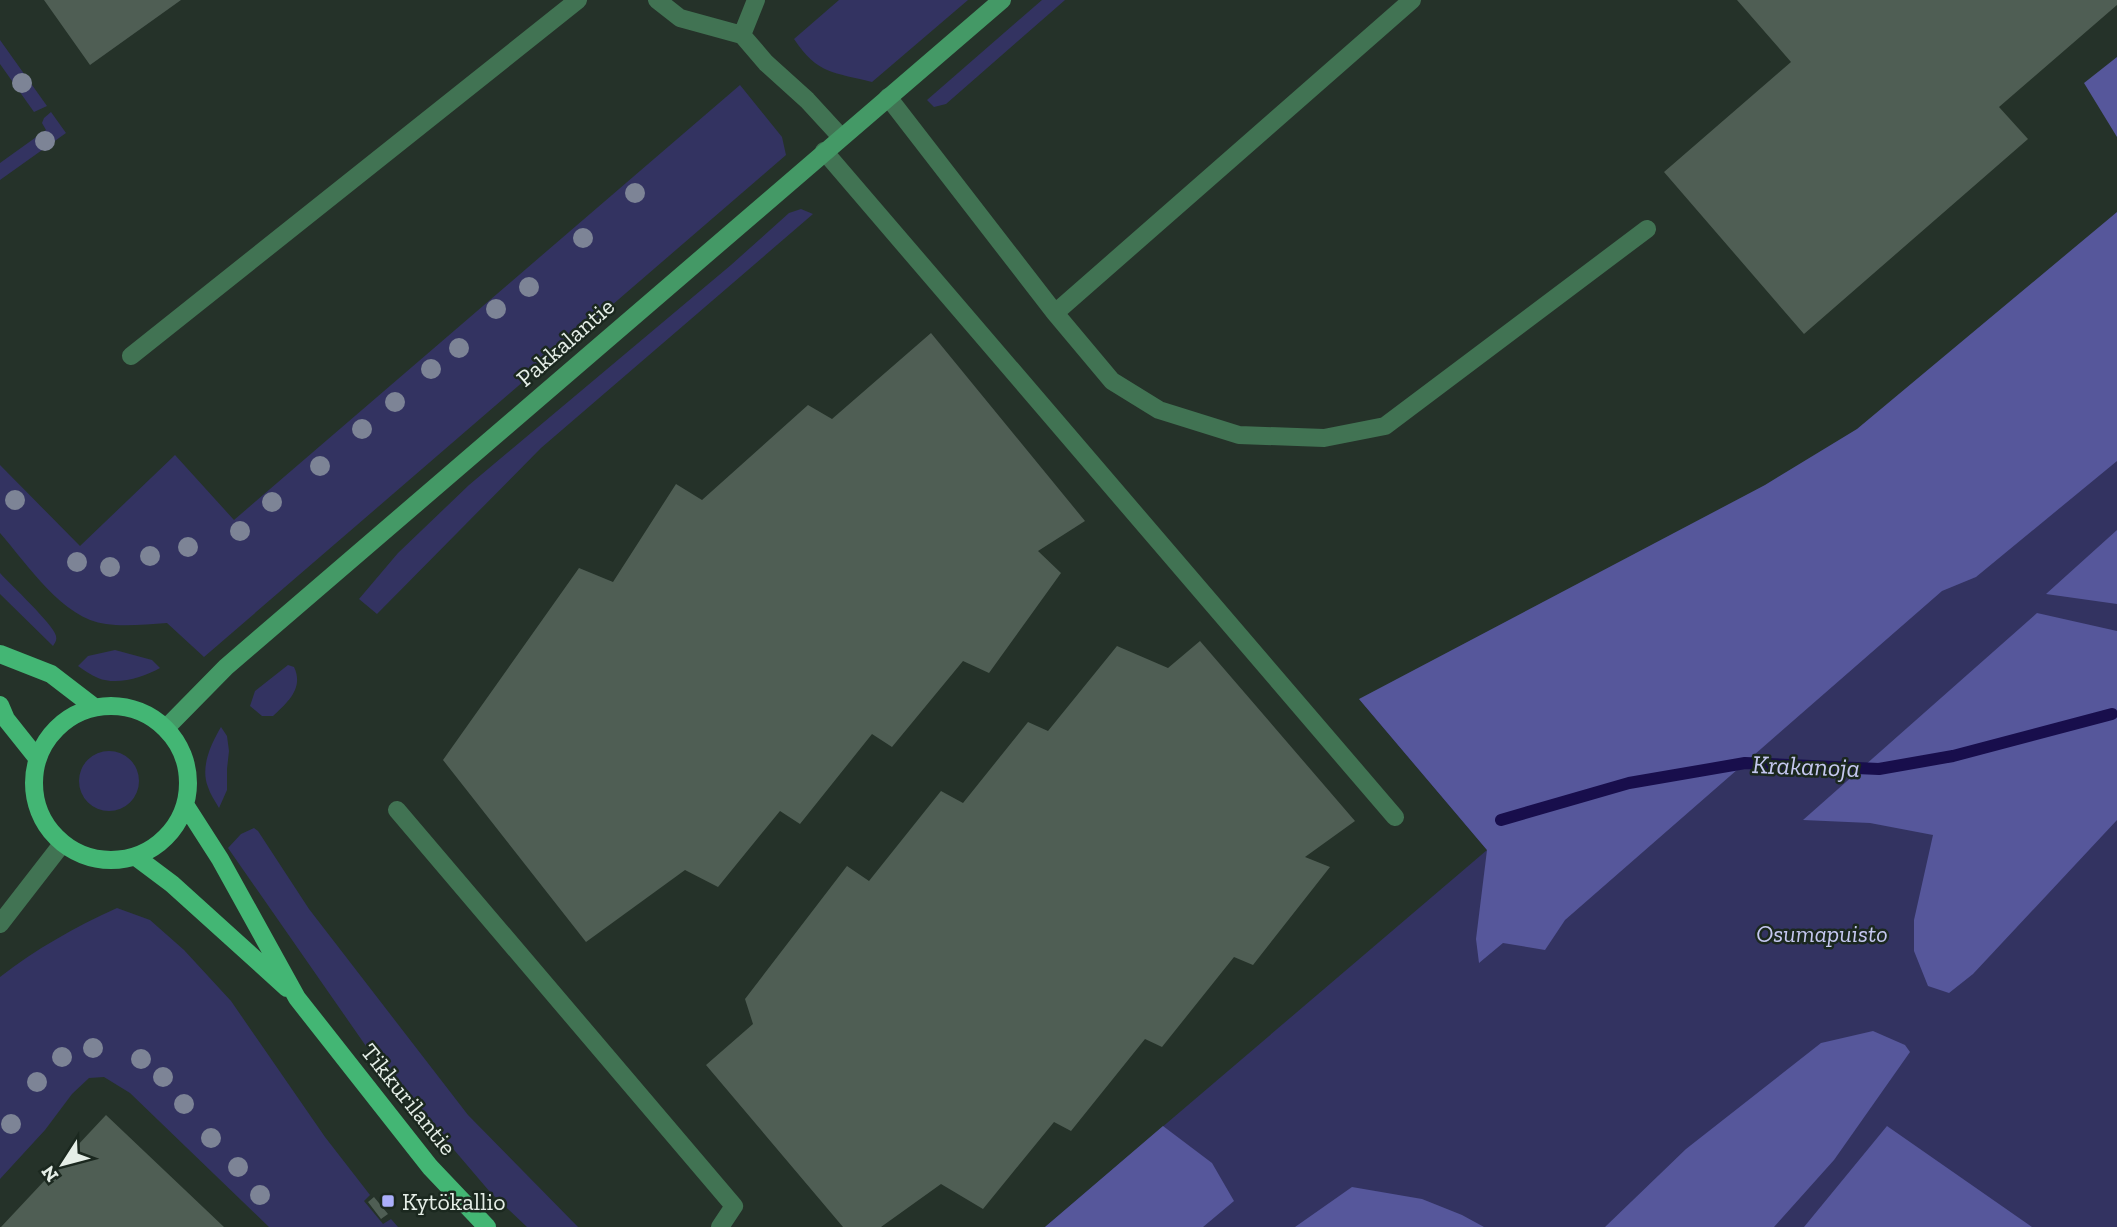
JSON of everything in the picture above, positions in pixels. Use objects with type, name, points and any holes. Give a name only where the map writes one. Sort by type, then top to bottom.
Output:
[{"type":"main road","name":"Pakkalantie","points":[[166,728],[226,667],[1002,0]]},
{"type":"main road","points":[[0,654],[51,674],[94,707]]},
{"type":"main road","points":[[0,705],[5,719],[37,758]]},
{"type":"main road","points":[[113,705],[145,712],[166,728],[184,754],[189,781],[186,806],[176,828],[160,844],[136,857],[110,861],[85,857],[62,844],[39,814],[33,778],[37,758],[52,732],[67,719],[94,707],[113,705]]},
{"type":"main road","name":"Tikkurilantie","points":[[186,806],[220,859],[297,998],[430,1167],[487,1227]]},
{"type":"main road","name":"Tikkurilantie","points":[[136,857],[172,884],[297,998]]},
{"type":"street","points":[[131,356],[578,0]]},
{"type":"street","points":[[657,0],[680,18],[742,35],[766,63],[807,100],[841,137]]},
{"type":"street","points":[[742,35],[756,0]]},
{"type":"street","points":[[1055,313],[1412,0]]},
{"type":"street","points":[[888,97],[1055,313],[1112,381],[1159,410],[1239,435],[1324,438],[1385,426],[1647,229]]},
{"type":"street","points":[[824,151],[1395,817]]},
{"type":"street","points":[[397,810],[734,1206],[719,1227]]},
{"type":"street","points":[[0,924],[62,844]]},
{"type":"green space","points":[[839,0],[968,0],[872,82],[819,66],[794,39]]},
{"type":"green space","points":[[1042,0],[1065,0],[946,104],[934,107],[927,100]]},
{"type":"green space","points":[[0,40],[47,106],[34,112],[0,64]]},
{"type":"green space","points":[[740,85],[782,137],[786,155],[204,657],[167,623],[106,624],[75,612],[47,588],[0,533],[0,465],[80,546],[175,455],[234,520]]},
{"type":"green space","points":[[51,112],[66,133],[0,180],[0,163],[46,130],[42,123]]},
{"type":"green space","points":[[801,209],[813,214],[541,448],[377,614],[359,599],[398,553],[469,485],[789,213]]},
{"type":"green space","name":"Osumapuisto","points":[[2117,359],[2117,1227],[1045,1227],[1487,850],[1359,699],[1786,641]]},
{"type":"green space","points":[[0,573],[53,631],[56,639],[53,646],[0,594]]},
{"type":"green space","points":[[115,650],[152,660],[160,668],[138,677],[113,681],[98,678],[78,666],[88,656]]},
{"type":"green space","points":[[288,665],[294,667],[297,675],[293,694],[273,716],[262,716],[250,706],[255,691]]},
{"type":"green space","points":[[221,727],[227,736],[229,751],[227,790],[219,808],[209,790],[205,772],[210,748]]},
{"type":"green space","points":[[109,751],[126,756],[134,764],[139,781],[134,798],[126,806],[109,811],[92,806],[84,798],[79,781],[84,764],[92,756]]},
{"type":"green space","points":[[254,828],[309,909],[468,1115],[578,1227],[527,1227],[490,1192],[368,1049],[228,848],[241,834]]},
{"type":"green space","points":[[117,908],[150,920],[184,950],[231,1001],[325,1137],[370,1195],[364,1201],[383,1224],[391,1219],[398,1227],[269,1227],[130,1093],[104,1077],[89,1078],[72,1094],[45,1130],[0,1179],[0,977],[56,939]]},
{"type":"shaded area","points":[[2117,57],[2117,137],[2084,83]]},
{"type":"shaded area","points":[[2117,212],[2117,461],[1976,577],[1942,591],[1565,920],[1545,950],[1503,943],[1479,963],[1476,939],[1487,850],[1359,699],[1765,485],[1857,429]]},
{"type":"shaded area","points":[[2117,530],[2117,604],[2046,594]]},
{"type":"shaded area","points":[[2037,613],[2117,631],[2117,820],[1973,974],[1949,993],[1928,986],[1914,951],[1914,920],[1933,835],[1870,823],[1803,820]]},
{"type":"shaded area","points":[[1873,1031],[1905,1045],[1910,1052],[1834,1160],[1774,1227],[1605,1227],[1686,1149],[1821,1043]]},
{"type":"shaded area","points":[[1163,1126],[1212,1163],[1234,1201],[1203,1227],[1045,1227]]},
{"type":"shaded area","points":[[1887,1126],[2032,1227],[1804,1227]]},
{"type":"shaded area","points":[[1352,1187],[1422,1199],[1484,1227],[1295,1227]]},
{"type":"building","points":[[44,0],[181,0],[90,65]]},
{"type":"building","points":[[1737,0],[2117,0],[2117,5],[1999,107],[2028,139],[1804,334],[1664,172],[1791,62]]},
{"type":"building","points":[[931,333],[1085,521],[1038,551],[1061,573],[989,673],[963,661],[892,747],[872,734],[800,824],[780,811],[718,887],[685,870],[586,942],[443,760],[579,568],[613,582],[676,484],[702,500],[808,405],[832,419]]},
{"type":"building","points":[[1200,641],[1355,821],[1305,857],[1330,867],[1253,965],[1234,957],[1162,1047],[1145,1039],[1071,1131],[1054,1122],[983,1209],[941,1184],[881,1227],[843,1227],[706,1065],[753,1024],[745,999],[847,866],[869,881],[941,791],[963,803],[1028,722],[1048,731],[1117,646],[1168,668]]},
{"type":"building","points":[[106,1115],[224,1227],[1,1227]]},
{"type":"building","points":[[374,1197],[388,1214],[381,1219],[368,1202]]},
{"type":"waterway","name":"Krakanoja","points":[[1501,820],[1629,783],[1745,763],[1879,769],[1953,756],[2112,714]]},
{"type":"place","name":"Kytökallio","points":[[388,1201]]}]
